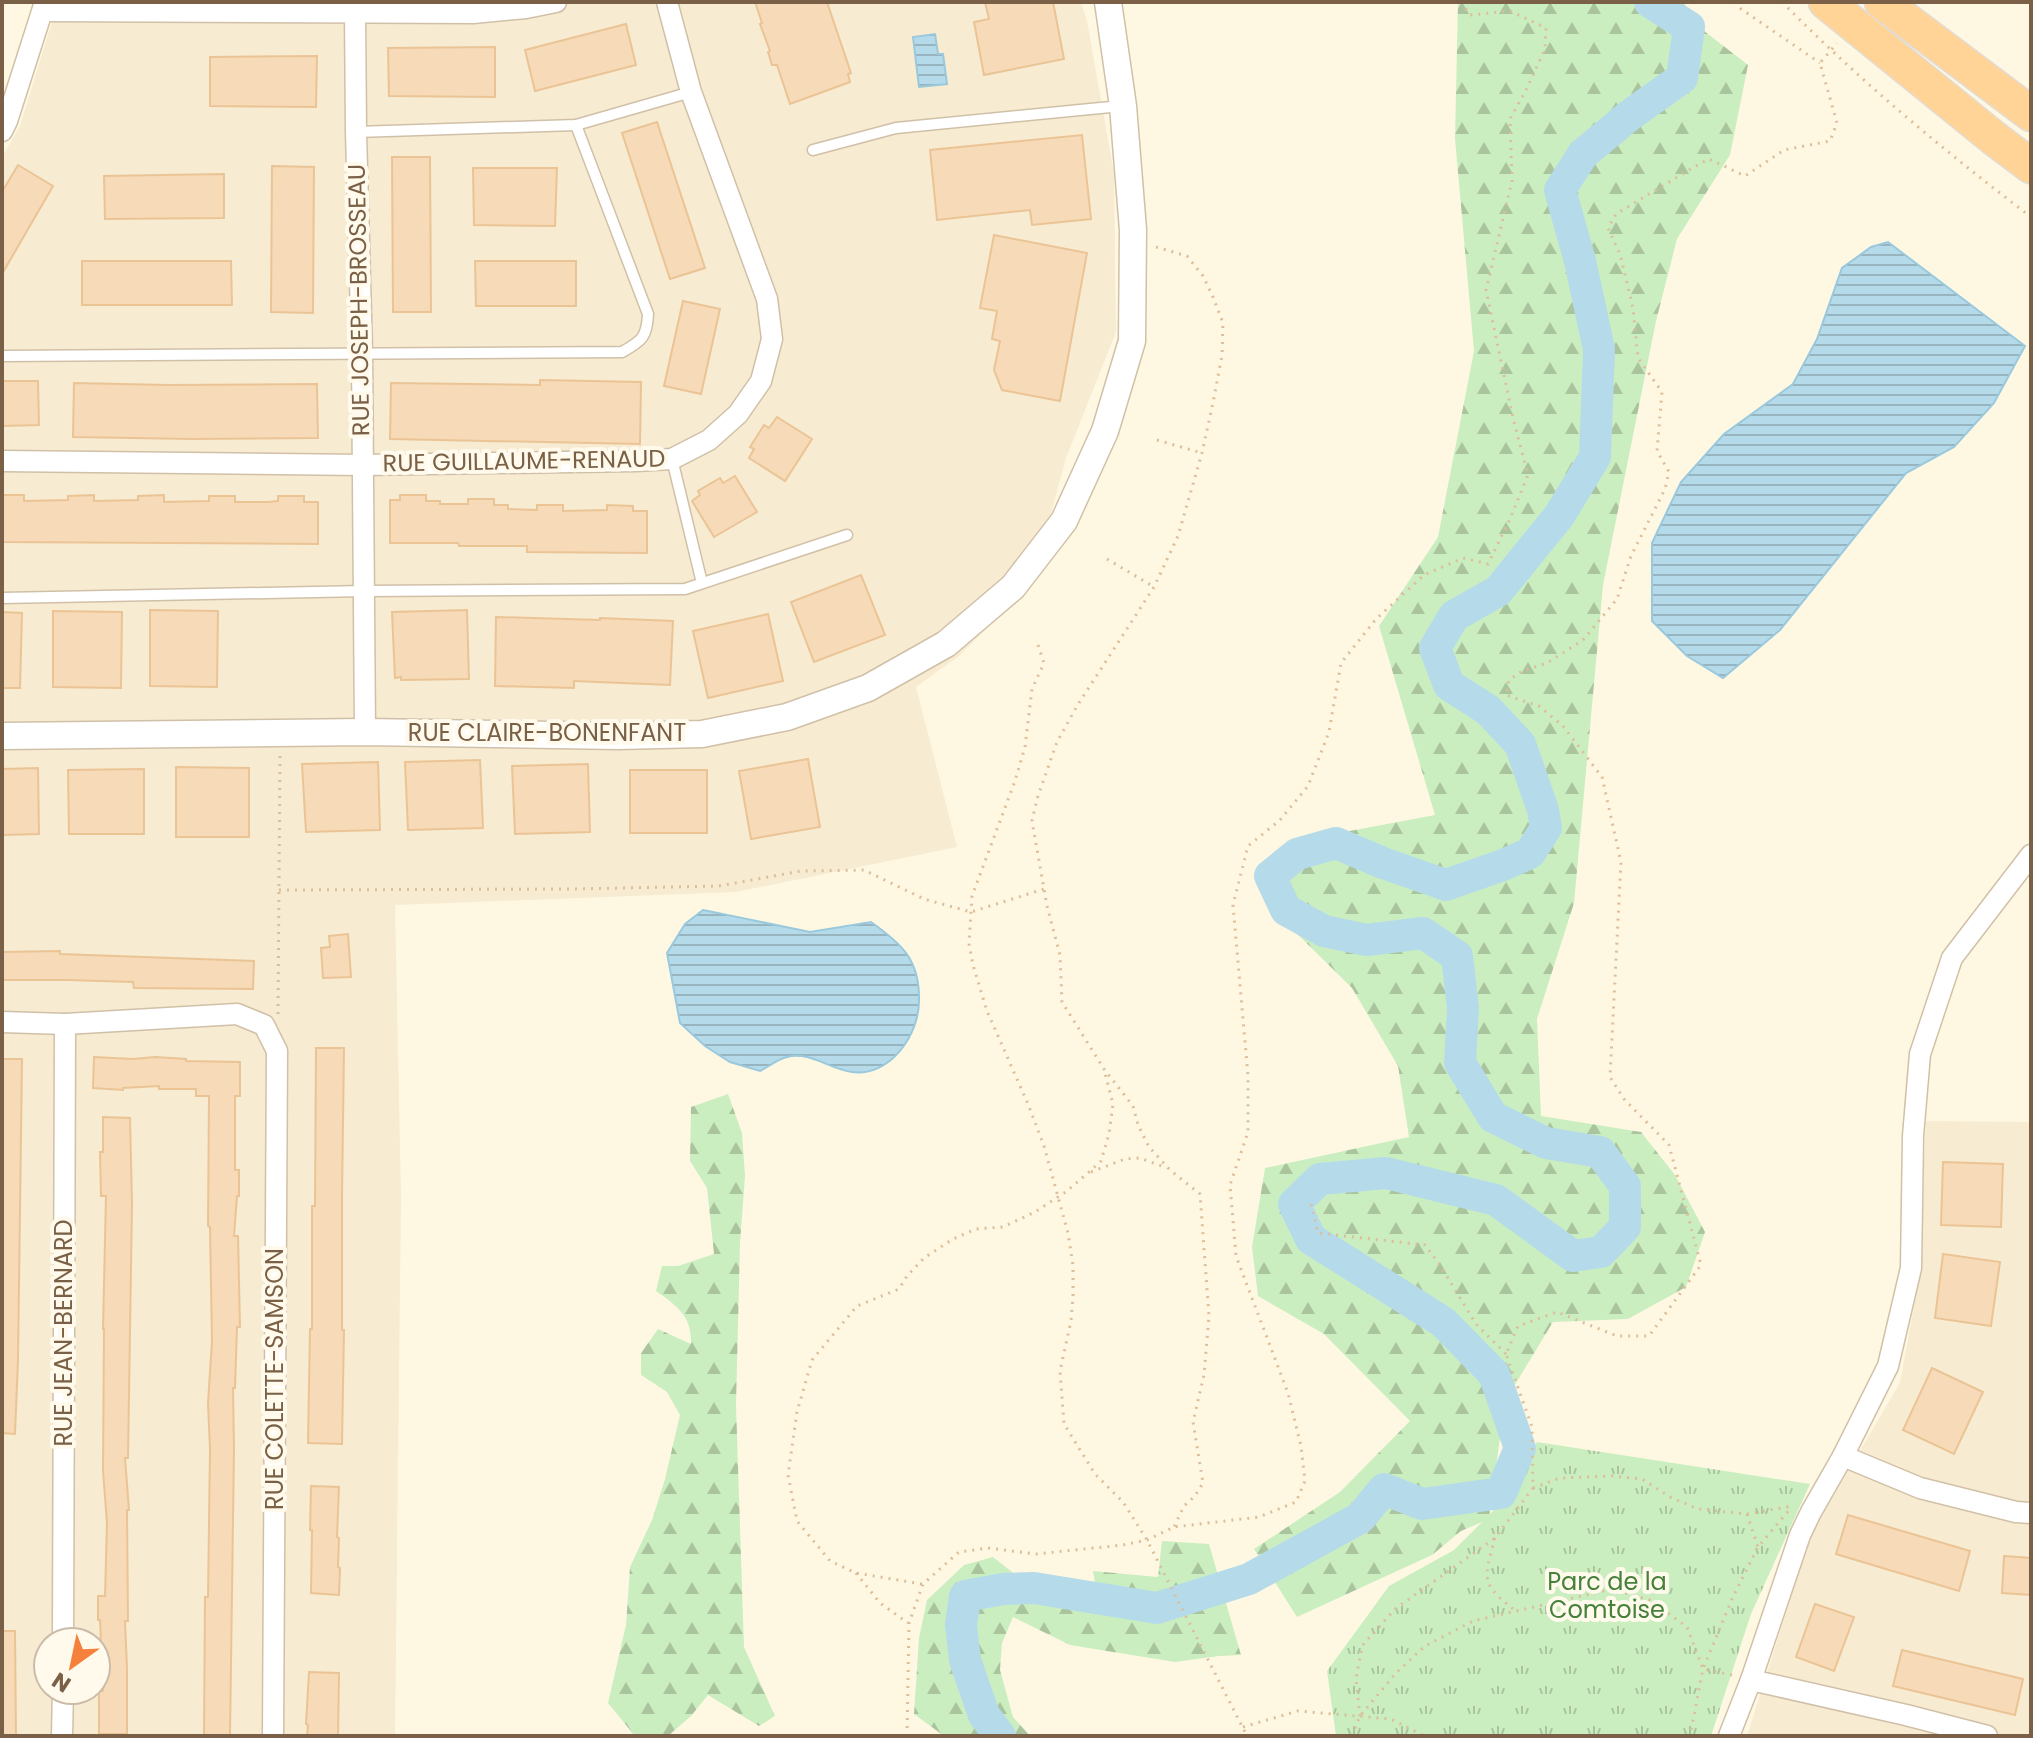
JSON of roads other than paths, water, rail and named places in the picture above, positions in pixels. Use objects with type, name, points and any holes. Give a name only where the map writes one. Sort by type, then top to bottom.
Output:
[{"type":"highway","points":[[1826,2],[2031,166]]},
{"type":"highway","points":[[1882,2],[2031,114]]},
{"type":"street","points":[[2,131],[44,6],[473,13],[556,2]]},
{"type":"street","name":"RUE GUILLAUME-RENAUD","points":[[2,461],[363,465],[672,459],[709,440],[738,414],[761,381],[772,339],[767,299],[691,92],[667,2]]},
{"type":"street","name":"RUE CLAIRE-BONENFANT","points":[[2,736],[280,732],[702,734],[787,717],[868,688],[946,644],[1013,587],[1064,521],[1105,431],[1132,341],[1133,241],[1123,106],[1108,2]]},
{"type":"street","name":"RUE JOSEPH-BROSSEAU","points":[[355,12],[365,732]]},
{"type":"street","points":[[1729,1736],[1800,1535],[1802,1509],[1843,1456],[1888,1366],[1911,1268],[1913,1136],[1920,1054],[1952,958],[2031,855]]},
{"type":"street","name":"RUE COLETTE-SAMSON","points":[[65,1024],[237,1014],[271,1039],[271,1736]]},
{"type":"street","points":[[2,1022],[65,1024]]},
{"type":"street","name":"RUE JEAN-BERNARD","points":[[63,1626],[65,1024]]},
{"type":"street","points":[[1843,1456],[1920,1488],[2031,1513]]},
{"type":"street","points":[[1751,1680],[1987,1736]]},
{"type":"street","points":[[62,1736],[63,1706]]},
{"type":"lane","points":[[356,132],[576,125],[691,92]]},
{"type":"lane","points":[[813,150],[896,128],[1123,106]]},
{"type":"lane","points":[[2,356],[622,352],[639,343],[647,330],[648,314],[576,125]]},
{"type":"lane","points":[[672,459],[702,583]]},
{"type":"lane","points":[[2,598],[685,589],[847,535]]},
{"type":"water","points":[[935,34],[938,54],[943,54],[947,84],[919,87],[913,37]]},
{"type":"water","points":[[1888,242],[2025,346],[1994,403],[1954,447],[1906,473],[1780,630],[1723,678],[1687,656],[1652,621],[1652,543],[1681,482],[1724,434],[1793,384],[1817,339],[1842,268],[1871,247]]},
{"type":"water","points":[[703,910],[810,932],[871,922],[907,954],[916,974],[918,1014],[908,1040],[890,1061],[866,1072],[844,1070],[804,1056],[780,1059],[760,1071],[730,1062],[705,1046],[680,1023],[667,953],[685,924]]},
{"type":"waterway","points":[[1000,1736],[984,1715],[965,1660],[961,1625],[965,1596],[1003,1589],[1034,1588],[1157,1608],[1249,1579],[1360,1518],[1384,1489],[1422,1504],[1501,1493],[1520,1448],[1494,1374],[1443,1322],[1311,1239],[1294,1204],[1320,1179],[1386,1173],[1496,1200],[1573,1256],[1601,1252],[1625,1227],[1625,1186],[1600,1152],[1546,1143],[1493,1117],[1460,1063],[1463,1008],[1457,956],[1423,933],[1367,940],[1324,931],[1286,910],[1270,876],[1297,854],[1336,843],[1446,885],[1530,853],[1546,828],[1543,810],[1520,744],[1488,710],[1449,685],[1435,648],[1454,616],[1498,591],[1559,516],[1595,457],[1599,349],[1580,261],[1560,190],[1583,154],[1682,78],[1689,27],[1650,2]]},
{"type":"park label","name":"Parc de la Comtoise","points":[[1607,1596]]}]
